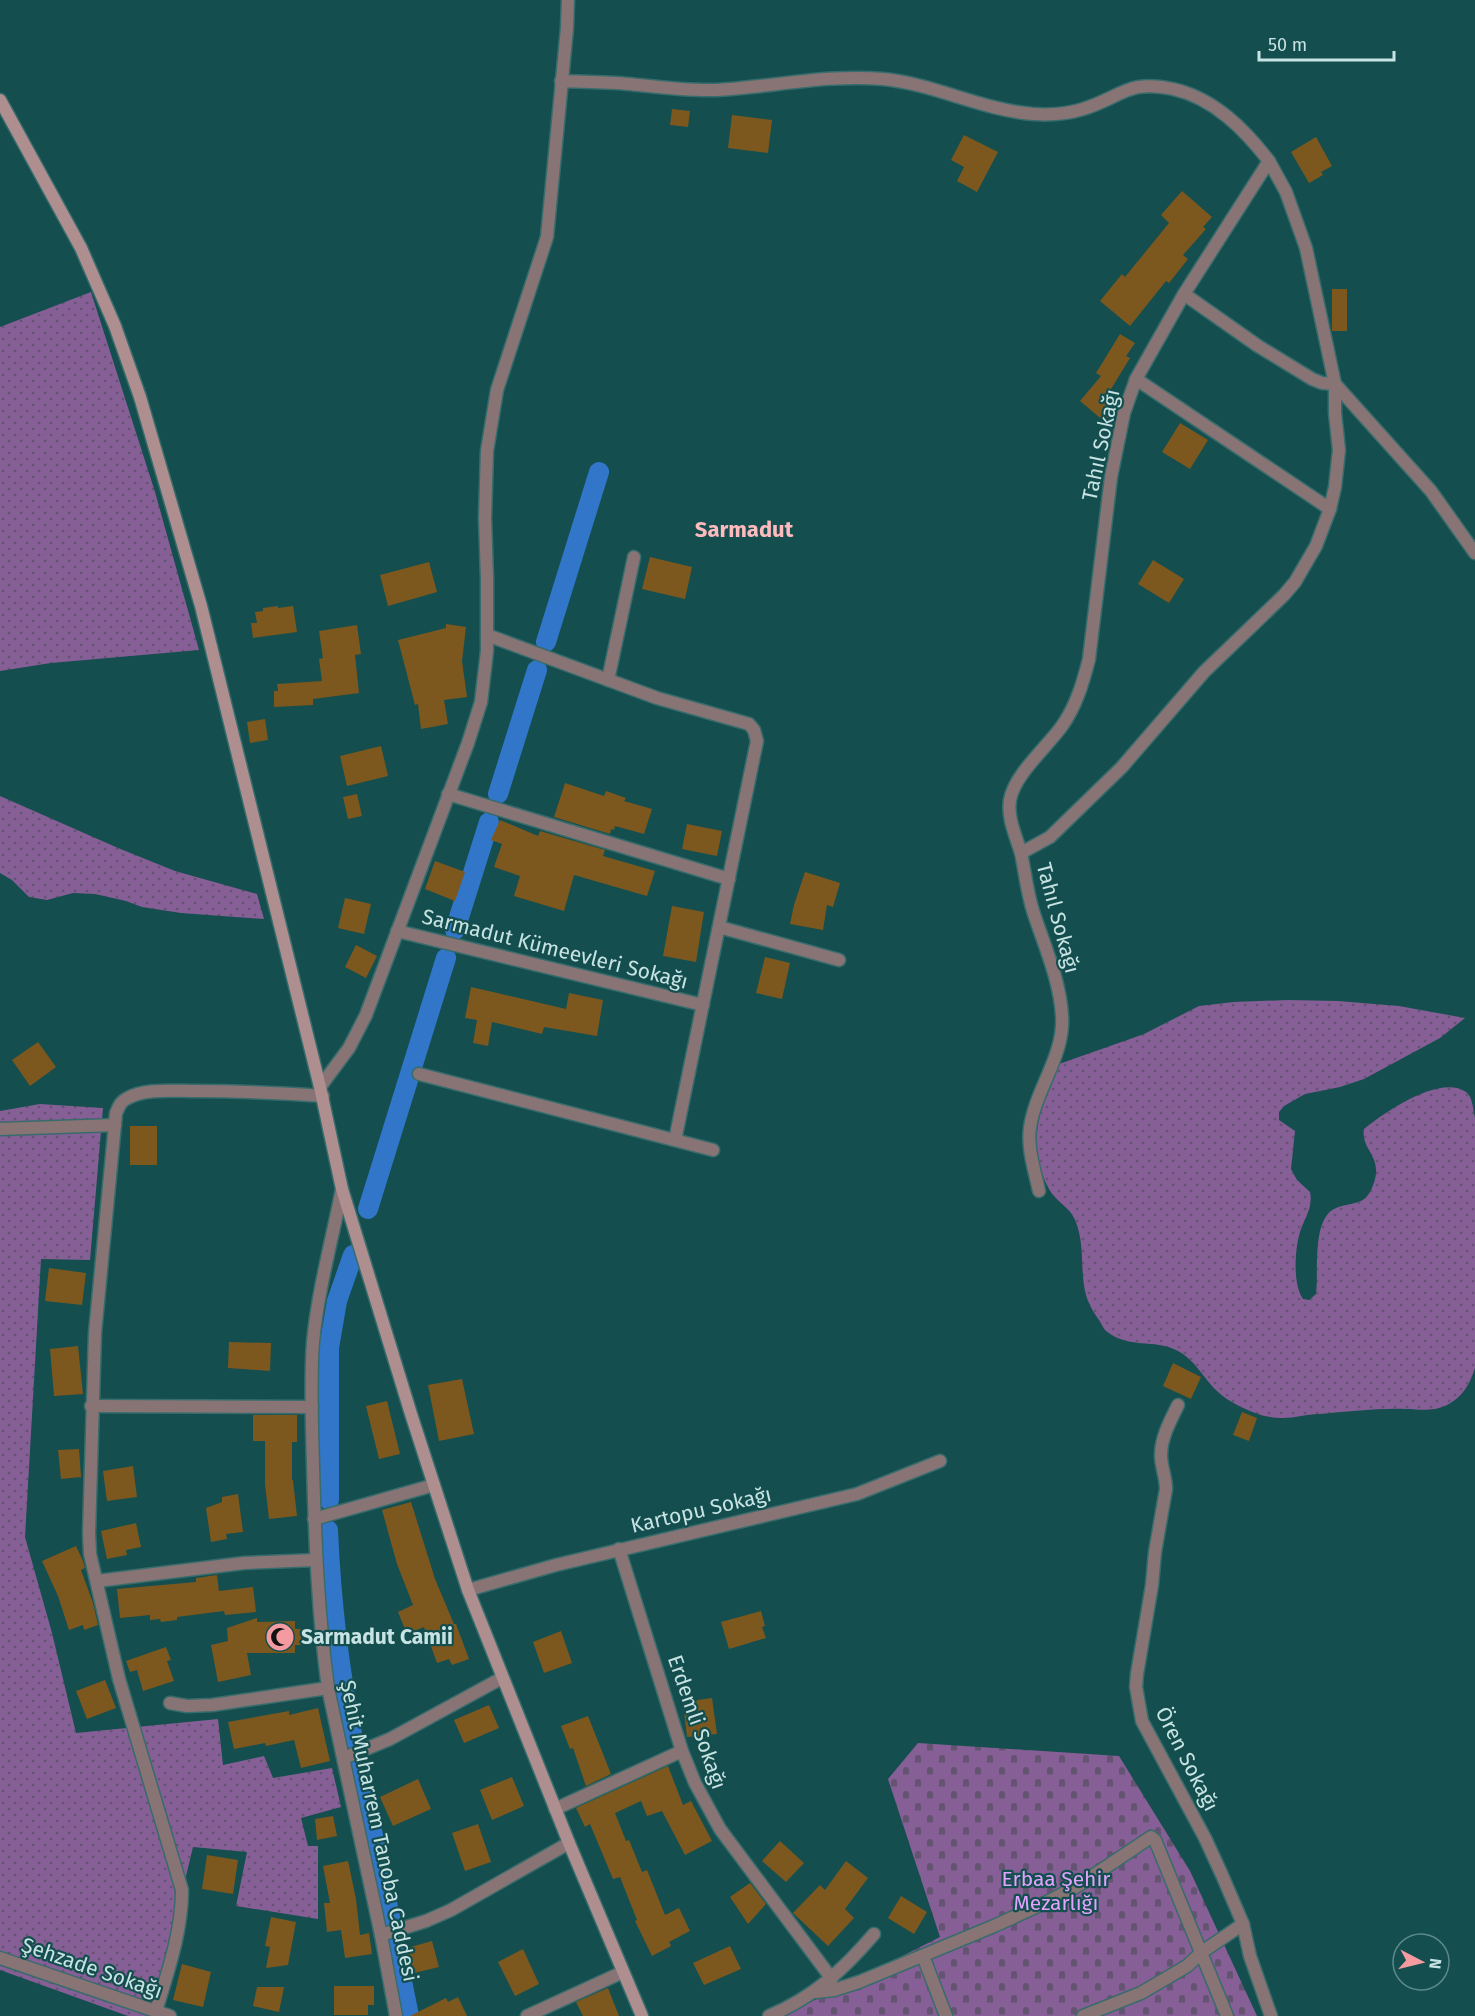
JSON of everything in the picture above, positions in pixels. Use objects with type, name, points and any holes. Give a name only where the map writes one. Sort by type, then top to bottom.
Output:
[{"type":"main road","points":[[0,100],[81,248],[115,326],[140,397],[201,606],[321,1092],[342,1189],[468,1590],[555,1809],[642,2016]]},
{"type":"street","name":"Sarmadut Kümeevleri Sokağı","points":[[321,1092],[349,1048],[366,1015],[468,743],[481,702],[487,634],[484,518],[487,451],[497,390],[547,237],[568,0]]},
{"type":"street","points":[[561,81],[715,90],[855,77],[887,79],[925,87],[987,105],[1034,114],[1083,110],[1134,86],[1150,85],[1176,89],[1201,99],[1222,112],[1256,144],[1269,161],[1286,192],[1306,248],[1335,384],[1339,463],[1330,509],[1309,560],[1284,595],[1204,672],[1122,767],[1081,808],[1050,837],[1021,853]]},
{"type":"street","name":"Tahıl Sokağı","points":[[1039,1191],[1029,1130],[1038,1098],[1061,1038],[1062,1016],[1056,984],[1032,907],[1009,809],[1010,797],[1016,784],[1062,726],[1075,706],[1083,685],[1089,659],[1111,477],[1124,413],[1136,379],[1184,294],[1269,161]]},
{"type":"street","points":[[1184,294],[1258,346],[1305,375],[1322,383],[1335,384],[1431,491],[1475,553]]},
{"type":"street","points":[[1136,379],[1330,509]]},
{"type":"street","points":[[608,680],[634,557]]},
{"type":"street","name":"Sarmadut Kümeevleri Sokağı","points":[[487,634],[657,698],[749,724],[754,730],[757,741],[675,1140]]},
{"type":"street","points":[[448,794],[729,879]]},
{"type":"street","points":[[719,927],[839,960]]},
{"type":"street","name":"Sarmadut Kümeevleri Sokağı","points":[[397,931],[703,1005]]},
{"type":"street","points":[[419,1074],[713,1150]]},
{"type":"street","points":[[156,2011],[175,1947],[181,1918],[182,1890],[119,1679],[90,1554],[89,1533],[91,1406],[95,1333],[116,1113],[120,1103],[141,1093],[174,1091],[321,1092]]},
{"type":"street","points":[[0,1129],[115,1125]]},
{"type":"street","name":"Şehit Muharrem Tanoba Caddesi","points":[[342,1189],[316,1320],[312,1368],[316,1560],[328,1688],[396,2016]]},
{"type":"street","name":"Ören Sokağı","points":[[1178,1405],[1166,1430],[1162,1447],[1161,1456],[1166,1489],[1155,1552],[1150,1603],[1137,1674],[1139,1707],[1147,1731],[1205,1838],[1243,1924],[1250,1956],[1270,2016]]},
{"type":"street","points":[[91,1406],[312,1407]]},
{"type":"street","name":"Kartopu Sokağı","points":[[468,1590],[619,1549],[857,1494],[940,1461]]},
{"type":"street","points":[[314,1519],[434,1485]]},
{"type":"street","name":"Erdemli Sokağı","points":[[619,1549],[694,1783],[720,1829],[832,1978]]},
{"type":"street","points":[[97,1581],[244,1563],[316,1560]]},
{"type":"street","points":[[344,1758],[390,1739],[502,1678]]},
{"type":"street","points":[[170,1703],[206,1706],[328,1688]]},
{"type":"street","points":[[555,1809],[682,1751]]},
{"type":"street","points":[[816,1992],[849,1986],[1004,1922],[1064,1894],[1151,1837],[1155,1840],[1227,2016]]},
{"type":"street","points":[[381,1935],[426,1922],[451,1910],[569,1843]]},
{"type":"street","points":[[1083,2016],[1141,1992],[1187,1966],[1202,1952],[1243,1924]]},
{"type":"street","points":[[770,2016],[816,1992],[847,1965],[874,1934]]},
{"type":"street","points":[[922,1956],[946,2016]]},
{"type":"street","name":"Şehzade Sokağı","points":[[0,1958],[171,2016]]},
{"type":"street","points":[[527,2016],[623,1972]]},
{"type":"green space","points":[[91,292],[155,492],[199,650],[51,663],[0,671],[0,327]]},
{"type":"green space","points":[[0,796],[175,871],[257,894],[264,919],[181,913],[142,907],[95,894],[73,893],[47,900],[29,897],[12,880],[0,873]]},
{"type":"green space","points":[[1288,1000],[1399,1006],[1465,1018],[1440,1038],[1364,1079],[1340,1087],[1305,1094],[1284,1106],[1279,1112],[1279,1120],[1295,1131],[1291,1169],[1297,1180],[1310,1192],[1311,1197],[1296,1254],[1297,1284],[1303,1299],[1309,1300],[1316,1294],[1319,1234],[1323,1223],[1328,1214],[1336,1208],[1365,1199],[1375,1179],[1375,1162],[1364,1137],[1364,1129],[1399,1105],[1428,1091],[1455,1088],[1466,1092],[1470,1097],[1475,1118],[1475,1368],[1464,1391],[1456,1399],[1440,1408],[1373,1410],[1288,1418],[1261,1415],[1221,1395],[1193,1363],[1176,1350],[1114,1337],[1106,1331],[1087,1299],[1078,1229],[1073,1215],[1049,1189],[1037,1156],[1036,1141],[1041,1110],[1059,1064],[1144,1034],[1199,1006]]},
{"type":"green space","points":[[40,1104],[103,1108],[90,1260],[41,1259],[25,1537],[52,1633],[76,1733],[218,1719],[223,1765],[264,1756],[273,1778],[332,1768],[341,1807],[301,1818],[308,1846],[318,1846],[318,1919],[236,1906],[247,1852],[193,1847],[174,1926],[148,2016],[128,2016],[0,1970],[0,1111]]},
{"type":"green space","name":"Erbaa Şehir Mezarlığı","points":[[918,1743],[1119,1756],[1190,1871],[1257,2016],[783,2016],[940,1937],[888,1779]]},
{"type":"building","points":[[672,109],[690,111],[688,127],[670,125]]},
{"type":"building","points":[[732,115],[772,120],[768,153],[728,148]]},
{"type":"building","points":[[964,135],[998,152],[977,192],[957,181],[964,167],[951,160]]},
{"type":"building","points":[[1316,137],[1332,166],[1321,172],[1323,175],[1309,183],[1291,152]]},
{"type":"building","points":[[1182,191],[1212,217],[1203,227],[1206,229],[1183,255],[1188,259],[1169,283],[1166,281],[1130,326],[1100,301],[1122,274],[1125,277],[1169,223],[1161,215]]},
{"type":"building","points":[[1332,289],[1347,289],[1347,331],[1332,331]]},
{"type":"building","points":[[1120,334],[1135,343],[1126,356],[1130,358],[1108,394],[1119,403],[1105,422],[1080,401],[1101,376],[1096,373]]},
{"type":"building","points":[[1180,423],[1208,440],[1190,469],[1162,452]]},
{"type":"building","points":[[650,557],[692,567],[685,599],[642,589]]},
{"type":"building","points":[[1153,560],[1184,579],[1169,603],[1138,584]]},
{"type":"building","points":[[429,562],[437,592],[388,606],[380,575]]},
{"type":"building","points":[[278,606],[278,608],[293,606],[297,632],[253,638],[251,623],[257,623],[255,612],[263,611],[263,608]]},
{"type":"building","points":[[446,624],[466,627],[462,661],[467,697],[444,700],[448,724],[421,729],[418,704],[415,705],[398,640],[446,628]]},
{"type":"building","points":[[357,625],[361,654],[355,655],[359,693],[313,699],[313,705],[274,707],[274,691],[278,691],[277,684],[322,681],[319,659],[323,658],[319,631]]},
{"type":"building","points":[[265,719],[268,740],[250,743],[247,722]]},
{"type":"building","points":[[381,746],[388,776],[347,786],[340,756]]},
{"type":"building","points":[[565,783],[604,796],[606,791],[626,798],[624,801],[652,809],[644,834],[615,826],[614,830],[611,829],[610,834],[554,817]]},
{"type":"building","points":[[357,794],[362,816],[348,819],[343,797]]},
{"type":"building","points":[[500,820],[538,836],[540,831],[605,850],[603,856],[655,871],[647,896],[574,875],[564,911],[514,896],[520,876],[494,867],[502,844],[491,840]]},
{"type":"building","points":[[687,824],[722,831],[717,856],[682,849]]},
{"type":"building","points":[[435,861],[465,872],[455,901],[425,889]]},
{"type":"building","points":[[805,872],[840,883],[833,907],[827,905],[823,930],[790,924]]},
{"type":"building","points":[[345,898],[371,904],[364,934],[338,928]]},
{"type":"building","points":[[672,906],[704,912],[696,962],[663,956]]},
{"type":"building","points":[[356,945],[377,956],[366,978],[345,967]]},
{"type":"building","points":[[765,957],[790,963],[782,999],[756,993]]},
{"type":"building","points":[[471,987],[566,1009],[569,993],[603,1000],[597,1036],[544,1027],[542,1034],[492,1022],[488,1046],[473,1043],[477,1020],[465,1018]]},
{"type":"building","points":[[38,1042],[56,1067],[30,1086],[12,1060]]},
{"type":"building","points":[[130,1126],[157,1126],[157,1165],[130,1165]]},
{"type":"building","points":[[49,1268],[86,1273],[82,1305],[45,1301]]},
{"type":"building","points":[[229,1342],[271,1343],[270,1371],[228,1368]]},
{"type":"building","points":[[78,1346],[83,1394],[54,1396],[50,1349]]},
{"type":"building","points":[[1173,1363],[1201,1377],[1191,1399],[1163,1386]]},
{"type":"building","points":[[462,1379],[474,1434],[439,1441],[428,1385]]},
{"type":"building","points":[[387,1401],[400,1454],[379,1459],[366,1406]]},
{"type":"building","points":[[1242,1412],[1257,1418],[1249,1441],[1233,1435]]},
{"type":"building","points":[[253,1415],[297,1415],[297,1442],[292,1442],[292,1480],[297,1516],[269,1519],[265,1484],[265,1441],[253,1441]]},
{"type":"building","points":[[79,1449],[81,1477],[61,1479],[58,1450]]},
{"type":"building","points":[[133,1466],[137,1497],[107,1501],[103,1471]]},
{"type":"building","points":[[238,1494],[243,1532],[226,1534],[227,1539],[211,1542],[206,1508],[222,1502],[222,1497]]},
{"type":"building","points":[[411,1502],[435,1579],[469,1659],[452,1665],[449,1659],[437,1663],[424,1627],[407,1634],[398,1612],[413,1605],[397,1564],[382,1510]]},
{"type":"building","points":[[136,1523],[141,1547],[126,1550],[127,1555],[107,1559],[101,1531]]},
{"type":"building","points":[[76,1546],[85,1568],[81,1570],[98,1625],[84,1630],[83,1625],[69,1630],[58,1596],[42,1561]]},
{"type":"building","points":[[217,1575],[219,1591],[253,1587],[256,1612],[225,1615],[224,1611],[177,1617],[177,1620],[161,1622],[160,1619],[150,1620],[150,1615],[120,1618],[117,1589],[196,1582],[196,1578]]},
{"type":"building","points":[[761,1611],[765,1626],[762,1627],[766,1638],[729,1649],[721,1622]]},
{"type":"building","points":[[257,1618],[257,1622],[295,1621],[295,1629],[301,1629],[301,1645],[295,1645],[295,1653],[247,1653],[251,1675],[218,1682],[211,1645],[228,1641],[227,1628]]},
{"type":"building","points":[[561,1631],[572,1663],[544,1673],[533,1642]]},
{"type":"building","points":[[166,1647],[171,1660],[167,1661],[174,1681],[143,1691],[137,1670],[130,1672],[126,1661]]},
{"type":"building","points":[[105,1680],[116,1708],[87,1719],[76,1691]]},
{"type":"building","points":[[712,1698],[717,1734],[687,1737],[683,1702]]},
{"type":"building","points":[[489,1705],[499,1728],[464,1743],[454,1720]]},
{"type":"building","points":[[318,1708],[330,1761],[301,1768],[294,1740],[234,1749],[228,1722],[289,1711],[289,1715]]},
{"type":"building","points":[[588,1716],[611,1774],[586,1786],[573,1748],[570,1749],[561,1726]]},
{"type":"building","points":[[668,1766],[683,1805],[691,1801],[712,1841],[685,1855],[662,1811],[647,1816],[641,1801],[615,1813],[642,1872],[647,1870],[665,1915],[679,1908],[690,1931],[669,1942],[671,1946],[652,1956],[635,1921],[637,1920],[620,1877],[613,1879],[590,1824],[585,1827],[576,1808]]},
{"type":"building","points":[[512,1777],[524,1806],[492,1820],[480,1790]]},
{"type":"building","points":[[418,1779],[431,1809],[393,1826],[380,1797]]},
{"type":"building","points":[[333,1816],[337,1836],[317,1840],[315,1819]]},
{"type":"building","points":[[478,1824],[491,1862],[465,1871],[452,1833]]},
{"type":"building","points":[[780,1841],[804,1863],[786,1882],[762,1861]]},
{"type":"building","points":[[207,1855],[238,1860],[233,1894],[202,1889]]},
{"type":"building","points":[[348,1861],[356,1899],[360,1935],[369,1933],[372,1954],[345,1958],[341,1930],[327,1932],[324,1903],[330,1903],[323,1866]]},
{"type":"building","points":[[846,1861],[868,1878],[845,1909],[854,1918],[828,1946],[793,1913],[820,1885],[825,1890]]},
{"type":"building","points":[[750,1883],[766,1904],[748,1924],[730,1897]]},
{"type":"building","points":[[901,1896],[927,1912],[914,1934],[888,1918]]},
{"type":"building","points":[[271,1917],[296,1922],[288,1965],[266,1968],[270,1947],[265,1946]]},
{"type":"building","points":[[432,1941],[439,1967],[414,1973],[407,1948]]},
{"type":"building","points":[[730,1946],[741,1969],[704,1985],[693,1963]]},
{"type":"building","points":[[523,1949],[539,1984],[515,1996],[498,1962]]},
{"type":"building","points":[[182,1964],[211,1972],[203,2007],[173,2000]]},
{"type":"building","points":[[334,1986],[374,1986],[374,2005],[368,2005],[368,2015],[334,2015]]},
{"type":"building","points":[[257,1987],[284,1987],[279,2012],[253,2006]]},
{"type":"building","points":[[608,1988],[619,2016],[583,2016],[576,2002]]},
{"type":"building","points":[[458,1997],[467,2016],[410,2016],[446,1998],[448,2002]]},
{"type":"waterway","points":[[546,642],[599,472]]},
{"type":"waterway","points":[[498,794],[537,670]]},
{"type":"waterway","points":[[455,930],[489,822]]},
{"type":"waterway","points":[[368,1209],[446,958]]},
{"type":"waterway","points":[[329,1500],[329,1348],[337,1301],[353,1255]]},
{"type":"waterway","points":[[328,1530],[336,1635],[353,1739]]},
{"type":"waterway","points":[[359,1768],[390,1917]]},
{"type":"waterway","points":[[395,1946],[409,2016]]},
{"type":"place","name":"Sarmadut Camii","points":[[280,1637]]},
{"type":"district","name":"Sarmadut","points":[[744,529]]}]
